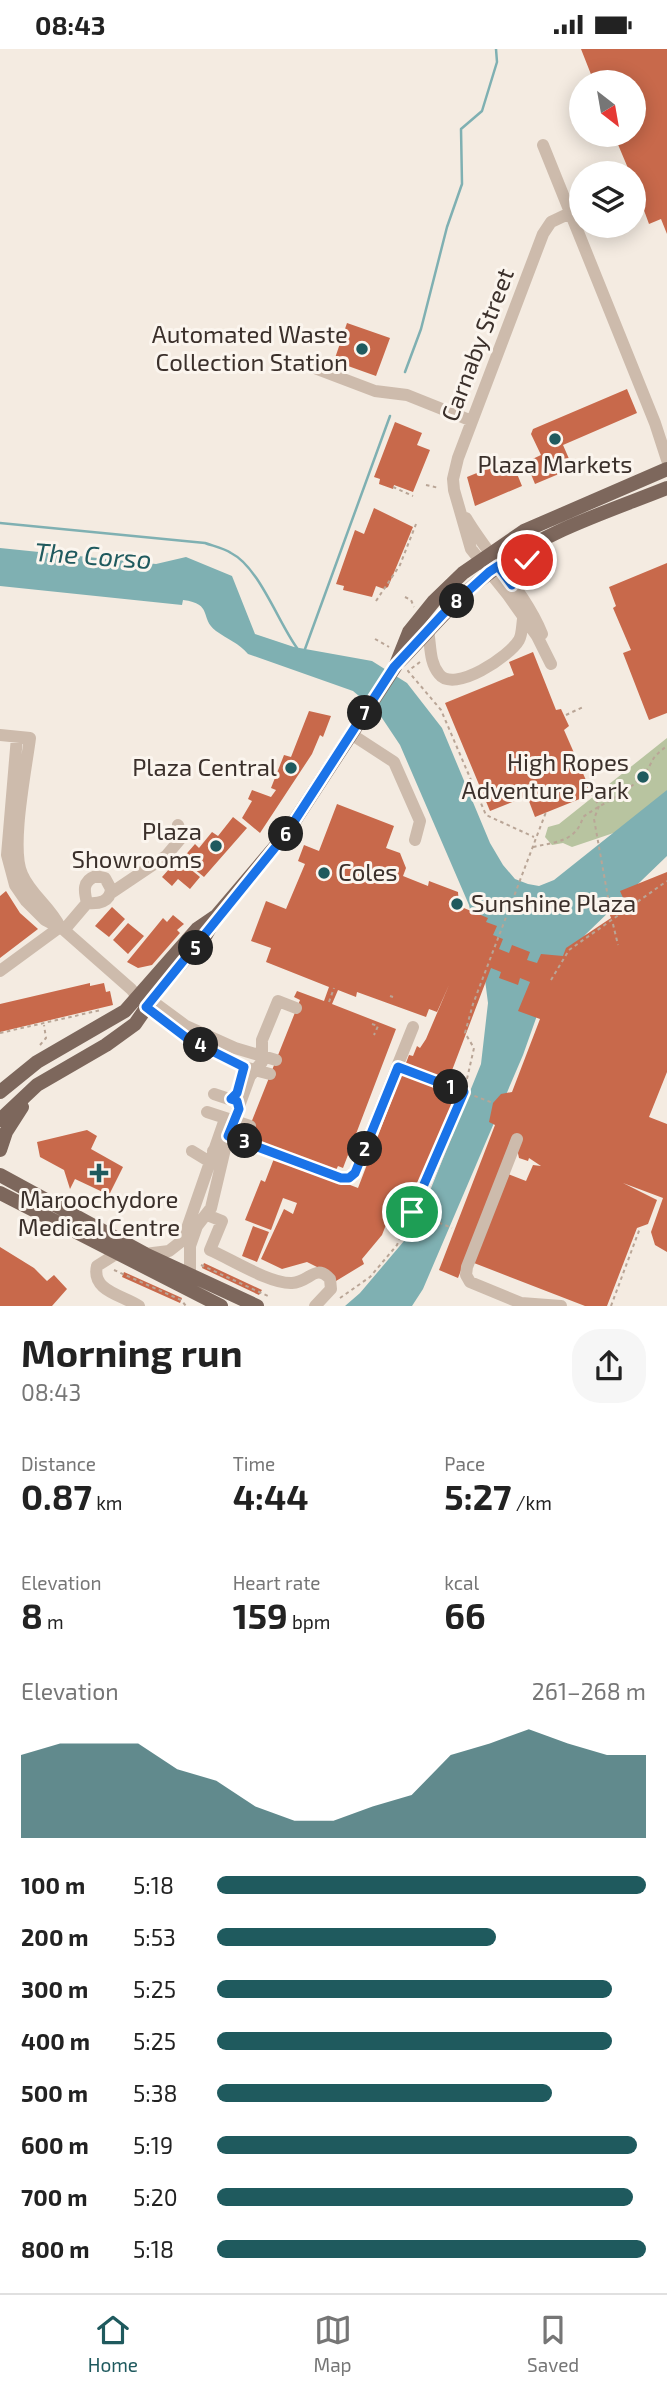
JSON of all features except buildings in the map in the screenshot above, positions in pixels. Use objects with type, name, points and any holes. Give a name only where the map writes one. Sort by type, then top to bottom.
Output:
[{"type":"main road","points":[[0,1092],[52,1052],[122,1012],[206,935],[218,915],[279,843],[367,711],[394,667],[409,632],[424,613],[485,557],[550,518],[667,469]]},
{"type":"main road","points":[[394,667],[494,569],[535,543],[667,488]]},
{"type":"main road","points":[[0,1120],[42,1081],[125,1032],[141,997]]},
{"type":"main road","points":[[0,1150],[11,1122],[42,1081]]},
{"type":"main road","points":[[1,1173],[145,1254],[257,1306]]},
{"type":"main road","points":[[0,1193],[221,1306]]},
{"type":"street","points":[[543,145],[569,213]]},
{"type":"street","name":"Carnaby Street","points":[[494,569],[485,557],[471,549],[453,479],[472,421],[543,234],[551,222],[569,213]]},
{"type":"street","points":[[579,238],[655,423],[667,460]]},
{"type":"street","points":[[317,369],[374,391],[407,395],[472,421]]},
{"type":"street","points":[[655,423],[667,440]]},
{"type":"street","points":[[512,585],[535,543]]},
{"type":"street","points":[[494,569],[512,585],[539,626],[551,664],[494,569]]},
{"type":"street","points":[[428,631],[430,654],[439,674],[447,679],[460,680],[490,666],[513,649],[520,639],[523,619]]},
{"type":"street","points":[[351,734],[394,762],[420,821],[415,839]]},
{"type":"street","points":[[0,735],[24,737],[9,865],[15,885],[26,901],[45,920],[62,928],[180,1027],[249,1068],[270,1074]]},
{"type":"street","points":[[0,971],[62,928],[87,903],[102,903],[111,893],[174,849],[182,837],[177,825]]},
{"type":"street","points":[[87,903],[84,888],[92,878],[105,878],[111,893]]},
{"type":"street","points":[[190,1274],[190,1246],[197,1226],[207,1215],[219,1180],[237,1093],[249,1068],[261,1064],[262,1039],[278,1001],[296,1008]]},
{"type":"street","points":[[228,1136],[341,1178],[349,1178],[355,1173],[413,1027]]},
{"type":"street","points":[[200,1038],[242,1042],[262,1039]]},
{"type":"street","points":[[200,1038],[276,1060]]},
{"type":"street","points":[[214,1094],[250,1126]]},
{"type":"street","points":[[207,1112],[232,1112]]},
{"type":"street","points":[[145,1254],[169,1251],[183,1240],[211,1157],[232,1112]]},
{"type":"street","points":[[211,1157],[228,1136]]},
{"type":"street","points":[[517,1139],[466,1275],[470,1282],[517,1302],[561,1306]]},
{"type":"street","points":[[192,1151],[211,1157]]},
{"type":"street","points":[[207,1215],[222,1221],[210,1250],[281,1281],[296,1283],[308,1278],[322,1280],[327,1298],[306,1306]]},
{"type":"street","points":[[116,1254],[96,1265],[97,1280],[104,1288],[139,1306]]},
{"type":"path","points":[[426,485],[439,488]]},
{"type":"path","points":[[393,488],[413,496]]},
{"type":"path","points":[[376,601],[400,565],[415,524]]},
{"type":"path","points":[[405,597],[411,600],[415,608]]},
{"type":"path","points":[[375,639],[390,647]]},
{"type":"path","points":[[426,657],[408,671],[441,710],[486,815],[536,837]]},
{"type":"path","points":[[566,715],[583,707]]},
{"type":"path","points":[[532,847],[565,841],[580,829],[583,817],[627,789],[644,774],[654,755],[667,746]]},
{"type":"path","points":[[592,793],[599,806],[594,819],[611,914]]},
{"type":"path","points":[[327,1298],[370,1277],[397,1245],[412,1212],[464,1092],[474,1048],[465,1034],[546,812]]},
{"type":"path","points":[[551,980],[569,950],[667,881]]},
{"type":"path","points":[[613,924],[618,945]]},
{"type":"path","points":[[329,1002],[334,988]]},
{"type":"path","points":[[0,1033],[44,1025],[103,1009]]},
{"type":"path","points":[[372,1024],[378,1026],[374,1035]]},
{"type":"path","points":[[40,1045],[46,1038],[44,1025]]},
{"type":"path","points":[[398,1067],[493,1103]]},
{"type":"path","points":[[412,1212],[452,1228]]},
{"type":"path","points":[[611,1306],[640,1228]]},
{"type":"path","points":[[202,1259],[202,1266],[270,1297]]},
{"type":"path","points":[[113,1270],[181,1300],[186,1306]]},
{"type":"green space","name":"High Ropes Adventure Park","points":[[667,738],[667,815],[572,847],[563,843],[552,845],[545,837],[548,827],[559,824]]},
{"type":"water","points":[[0,548],[156,564],[186,557],[232,576],[255,634],[294,647],[372,661],[407,683],[442,728],[490,843],[503,865],[515,879],[528,884],[539,886],[554,880],[667,790],[667,856],[586,934],[550,979],[523,1055],[423,1289],[412,1306],[345,1306],[360,1293],[415,1228],[481,1064],[488,1003],[469,905],[400,745],[378,712],[353,691],[248,654],[216,631],[203,608],[193,602],[183,600],[182,605],[0,586]]},
{"type":"waterway","points":[[405,372],[421,329],[447,227],[462,184],[461,129],[482,111],[497,62],[496,49]]},
{"type":"waterway","points":[[305,649],[390,416]]},
{"type":"waterway","name":"The Corso","points":[[0,523],[205,543],[225,550],[241,560],[259,582],[297,648]]},
{"type":"place","name":"Automated Waste Collection Station","points":[[362,349]]},
{"type":"place","name":"Plaza Markets","points":[[555,439]]},
{"type":"place","name":"Plaza Central","points":[[291,768]]},
{"type":"place","name":"High Ropes Adventure Park","points":[[643,777]]},
{"type":"place","name":"Plaza Showrooms","points":[[216,846]]},
{"type":"place","name":"Coles","points":[[324,873]]},
{"type":"place","name":"Sunshine Plaza","points":[[457,904]]},
{"type":"place","name":"Maroochydore Medical Centre","points":[[99,1173]]},
{"type":"route","points":[[412,1212],[464,1092],[398,1067],[355,1173],[349,1178],[341,1178],[228,1136],[239,1109],[237,1101],[231,1099],[237,1093],[244,1067],[188,1039],[146,1007],[298,818],[394,667],[443,614],[489,572],[498,566],[512,585],[527,560]]}]
